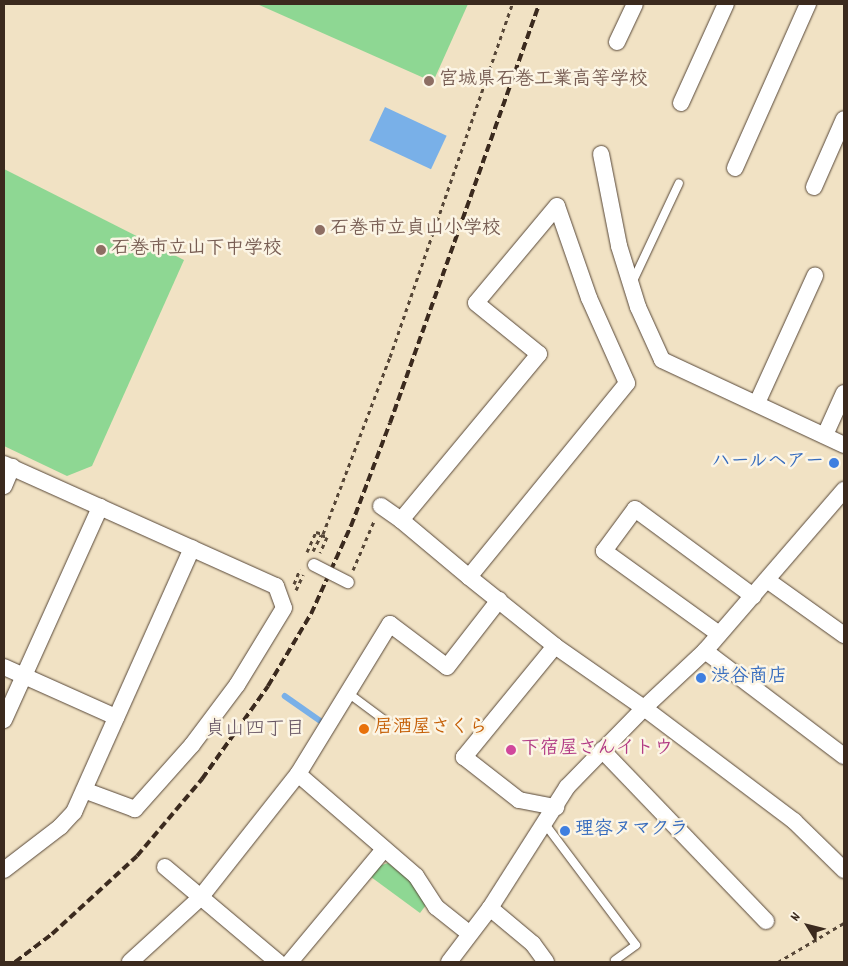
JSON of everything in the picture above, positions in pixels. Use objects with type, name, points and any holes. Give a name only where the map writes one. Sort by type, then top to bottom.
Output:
[{"type":"street","points":[[617,42],[635,4]]},
{"type":"street","points":[[681,103],[726,4]]},
{"type":"street","points":[[735,168],[808,4]]},
{"type":"street","points":[[814,188],[844,119]]},
{"type":"street","points":[[601,154],[619,246],[638,308],[662,360],[844,445]]},
{"type":"street","points":[[401,520],[539,354],[476,303],[557,206],[590,298],[628,382],[469,577]]},
{"type":"street","points":[[757,403],[815,276]]},
{"type":"street","points":[[825,435],[844,393]]},
{"type":"street","points":[[4,486],[8,465],[276,586],[284,608],[237,685],[192,745],[135,809],[84,790]]},
{"type":"street","points":[[449,962],[490,908],[568,787],[644,708],[705,651],[842,498]]},
{"type":"street","points":[[381,506],[401,520],[555,646],[644,708],[794,821],[844,870]]},
{"type":"street","points":[[4,720],[100,507]]},
{"type":"street","points":[[719,634],[604,551],[635,509],[753,596]]},
{"type":"street","points":[[4,870],[60,827],[74,812],[192,548]]},
{"type":"street","points":[[307,562],[348,582]]},
{"type":"street","points":[[767,580],[844,635]]},
{"type":"street","points":[[130,962],[200,898],[298,774],[390,624],[447,667],[499,600]]},
{"type":"street","points":[[555,646],[464,757],[519,800],[556,806]]},
{"type":"street","points":[[705,651],[844,756]]},
{"type":"street","points":[[4,667],[116,717]]},
{"type":"street","points":[[602,750],[766,921]]},
{"type":"street","points":[[298,774],[416,876],[436,907],[470,934]]},
{"type":"street","points":[[290,962],[384,849]]},
{"type":"street","points":[[165,867],[278,962]]},
{"type":"street","points":[[490,908],[533,944],[546,962]]},
{"type":"lane","points":[[631,285],[678,183]]},
{"type":"lane","points":[[348,693],[387,722]]},
{"type":"lane","points":[[545,824],[636,945],[615,960]]},
{"type":"path","points":[[296,590],[292,588],[307,562],[316,532],[323,534],[390,357],[512,4]]},
{"type":"path","points":[[348,582],[381,506]]},
{"type":"path","points":[[778,962],[844,923]]},
{"type":"green space","points":[[257,4],[468,4],[433,82]]},
{"type":"green space","points":[[4,169],[184,260],[92,466],[67,476],[4,446]]},
{"type":"green space","points":[[388,863],[411,881],[426,905],[420,913],[371,877],[379,866]]},
{"type":"water","points":[[385,107],[447,136],[431,169],[369,141]]},
{"type":"waterway","points":[[285,696],[325,724]]},
{"type":"railway","points":[[15,962],[52,934],[137,856],[202,779],[268,686],[311,614],[351,526],[390,423],[539,4]]},
{"type":"place","name":"宮城県石巻工業高等学校","points":[[429,81]]},
{"type":"place","name":"石巻市立貞山小学校","points":[[320,230]]},
{"type":"place","name":"石巻市立山下中学校","points":[[101,250]]},
{"type":"place","name":"ハールヘアー","points":[[834,463]]},
{"type":"place","name":"渋谷商店","points":[[701,678]]},
{"type":"place","name":"居酒屋さくら","points":[[364,729]]},
{"type":"place","name":"下宿屋さんイトウ","points":[[511,750]]},
{"type":"place","name":"理容ヌマクラ","points":[[565,831]]},
{"type":"district","name":"貞山四丁目","points":[[255,730]]}]
